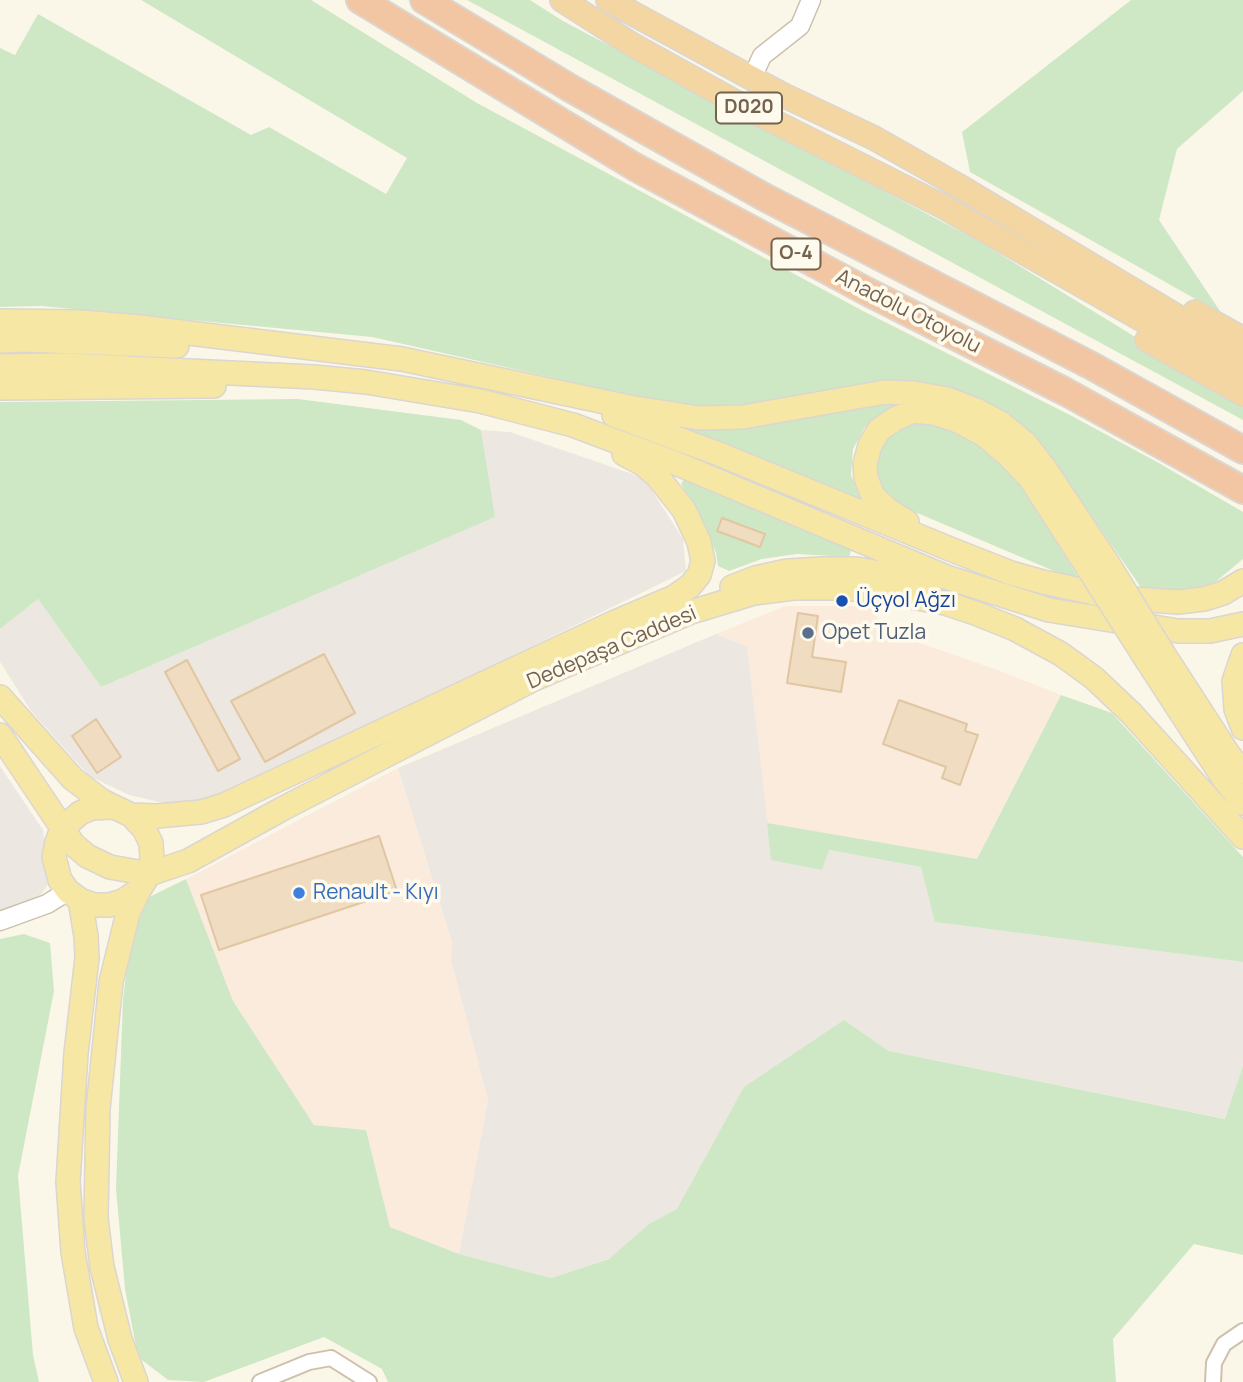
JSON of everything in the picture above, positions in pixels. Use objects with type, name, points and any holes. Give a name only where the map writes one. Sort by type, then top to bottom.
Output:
[{"type":"highway","name":"Anadolu Otoyolu","points":[[360,0],[646,173],[868,292],[1066,392],[1243,490]]},
{"type":"highway","name":"Anadolu Otoyolu","points":[[424,0],[569,88],[766,198],[1092,366],[1243,450]]},
{"type":"highway","name":"D020","points":[[562,0],[631,44],[741,104],[942,206],[1243,377]]},
{"type":"highway","name":"D020","points":[[608,0],[752,78],[874,138],[1243,356]]},
{"type":"highway","points":[[957,185],[1065,239],[1243,339]]},
{"type":"highway","points":[[942,206],[1136,334],[1243,394]]},
{"type":"main road","points":[[0,321],[81,322],[140,327],[355,353],[446,368],[629,407],[699,418],[743,417],[885,393],[914,393],[947,399],[976,410],[1002,424],[1026,444],[1046,470],[1099,567],[1156,657],[1224,779],[1243,803]]},
{"type":"main road","points":[[0,341],[77,341],[355,353]]},
{"type":"main road","points":[[0,366],[66,365],[314,377],[480,401],[573,425],[673,462],[949,578],[1049,610]]},
{"type":"main road","points":[[446,368],[570,400],[638,424],[1011,573],[1074,590],[1150,601],[1178,602],[1204,599],[1223,593],[1243,581]]},
{"type":"main road","points":[[0,388],[320,385],[422,391]]},
{"type":"main road","points":[[1011,573],[908,523],[873,496],[866,478],[865,464],[870,445],[879,430],[895,418],[913,411],[934,413],[956,420],[983,434],[1030,478],[1099,567]]},
{"type":"main road","name":"Dedepaşa Caddesi","points":[[62,829],[80,813],[92,808],[157,816],[201,812],[224,805],[600,628],[674,597],[690,586],[699,575],[703,561],[699,542],[684,510],[657,476],[624,453],[538,416]]},
{"type":"main road","points":[[623,642],[724,589],[787,571],[857,569],[895,574],[1049,610],[1178,631],[1210,631],[1243,624]]},
{"type":"main road","name":"Dedepaşa Caddesi","points":[[0,734],[73,844],[88,856],[144,882],[188,862],[282,809],[534,679],[691,612],[754,593],[794,588],[844,588],[945,603],[1015,629],[1055,651],[1094,678],[1131,713],[1243,837]]},
{"type":"main road","points":[[1243,655],[1234,681],[1236,709],[1243,729]]},
{"type":"main road","points":[[1156,657],[1243,772]]},
{"type":"main road","points":[[0,697],[73,779],[144,829],[151,843],[152,859],[128,913],[110,993],[98,1109],[96,1218],[102,1267],[120,1339],[136,1382]]},
{"type":"main road","points":[[62,829],[54,857],[55,868],[60,880],[74,895],[94,905],[109,905],[123,901],[144,882]]},
{"type":"main road","points":[[74,895],[86,936],[87,958],[76,1053],[68,1182],[73,1252],[86,1328],[106,1382]]},
{"type":"street","points":[[752,78],[762,55],[800,26],[811,0]]},
{"type":"street","points":[[0,921],[74,895]]},
{"type":"street","points":[[1213,1382],[1214,1363],[1224,1344],[1243,1331]]},
{"type":"street","points":[[260,1382],[309,1362],[331,1358],[369,1382]]},
{"type":"shaded area","points":[[481,430],[510,432],[644,478],[683,539],[686,571],[376,723],[210,799],[168,804],[129,795],[89,776],[31,711],[0,662],[0,629],[38,599],[101,687],[494,517]]},
{"type":"shaded area","points":[[785,606],[869,606],[885,629],[902,637],[1061,695],[977,859],[804,832],[767,823],[747,648],[716,634]]},
{"type":"shaded area","points":[[716,634],[747,647],[772,860],[829,850],[921,867],[936,922],[1243,962],[1243,1066],[1226,1119],[889,1051],[844,1020],[659,1242],[551,1278],[459,1254],[488,1100],[451,960],[452,942],[398,768]]},
{"type":"shaded area","points":[[0,766],[43,830],[49,883],[35,903],[0,914]]},
{"type":"shaded area","points":[[398,768],[452,942],[451,960],[488,1100],[459,1254],[390,1227],[366,1130],[314,1125],[233,1001],[186,879]]},
{"type":"green space","points":[[141,0],[311,0],[477,103],[863,311],[1070,415],[1243,512],[1243,559],[1213,584],[1179,593],[1142,589],[1054,461],[1032,435],[988,403],[935,384],[875,381],[764,404],[683,407],[372,337],[41,306],[0,307],[0,48],[15,55],[38,14],[251,135],[269,127],[386,194],[407,158]]},
{"type":"green space","points":[[467,0],[530,0],[563,21],[982,243],[1243,403],[1243,420]]},
{"type":"green space","points":[[1131,0],[1243,0],[1243,91],[1177,149],[1159,220],[1222,314],[970,172],[962,132]]},
{"type":"green space","points":[[298,399],[461,420],[481,430],[495,517],[101,687],[38,599],[0,629],[0,402]]},
{"type":"green space","points":[[875,401],[907,404],[894,406],[865,427],[853,449],[851,475],[860,497],[858,502],[683,429],[684,425],[767,425]]},
{"type":"green space","points":[[937,425],[988,451],[1019,481],[1078,577],[1068,577],[889,501],[872,476],[881,441],[899,427]]},
{"type":"green space","points":[[684,479],[852,547],[849,557],[797,554],[762,559],[729,571],[718,566],[716,553],[703,521],[681,484]]},
{"type":"green space","points":[[1061,695],[1112,713],[1243,857],[1243,962],[935,922],[921,867],[829,850],[822,870],[771,860],[767,823],[977,859]]},
{"type":"green space","points":[[186,879],[233,1001],[314,1125],[366,1130],[390,1227],[459,1254],[551,1278],[609,1259],[649,1224],[677,1209],[744,1087],[844,1020],[889,1051],[1225,1119],[1243,1066],[1243,1255],[1194,1244],[1113,1339],[1116,1382],[388,1382],[382,1369],[324,1337],[204,1382],[168,1380],[138,1357],[125,1289],[116,1189],[123,999],[130,941],[149,897]]},
{"type":"green space","points":[[24,934],[50,943],[54,991],[18,1176],[33,1355],[39,1382],[0,1382],[0,939]]},
{"type":"building","points":[[722,518],[765,534],[760,547],[717,531]]},
{"type":"building","points":[[798,613],[818,616],[812,657],[846,662],[841,692],[787,683]]},
{"type":"building","points":[[324,654],[355,713],[265,762],[231,701]]},
{"type":"building","points":[[187,660],[240,759],[218,771],[165,672]]},
{"type":"building","points":[[899,700],[967,724],[965,731],[978,735],[960,785],[942,778],[946,767],[883,744]]},
{"type":"building","points":[[96,719],[121,757],[97,773],[72,736]]},
{"type":"building","name":"Renault - Kıyı","points":[[379,836],[397,891],[219,950],[201,895]]},
{"type":"place","name":"Üçyol Ağzı","points":[[842,601]]},
{"type":"place","name":"Opet Tuzla","points":[[808,633]]},
{"type":"place","name":"Renault - Kıyı","points":[[299,893]]}]
